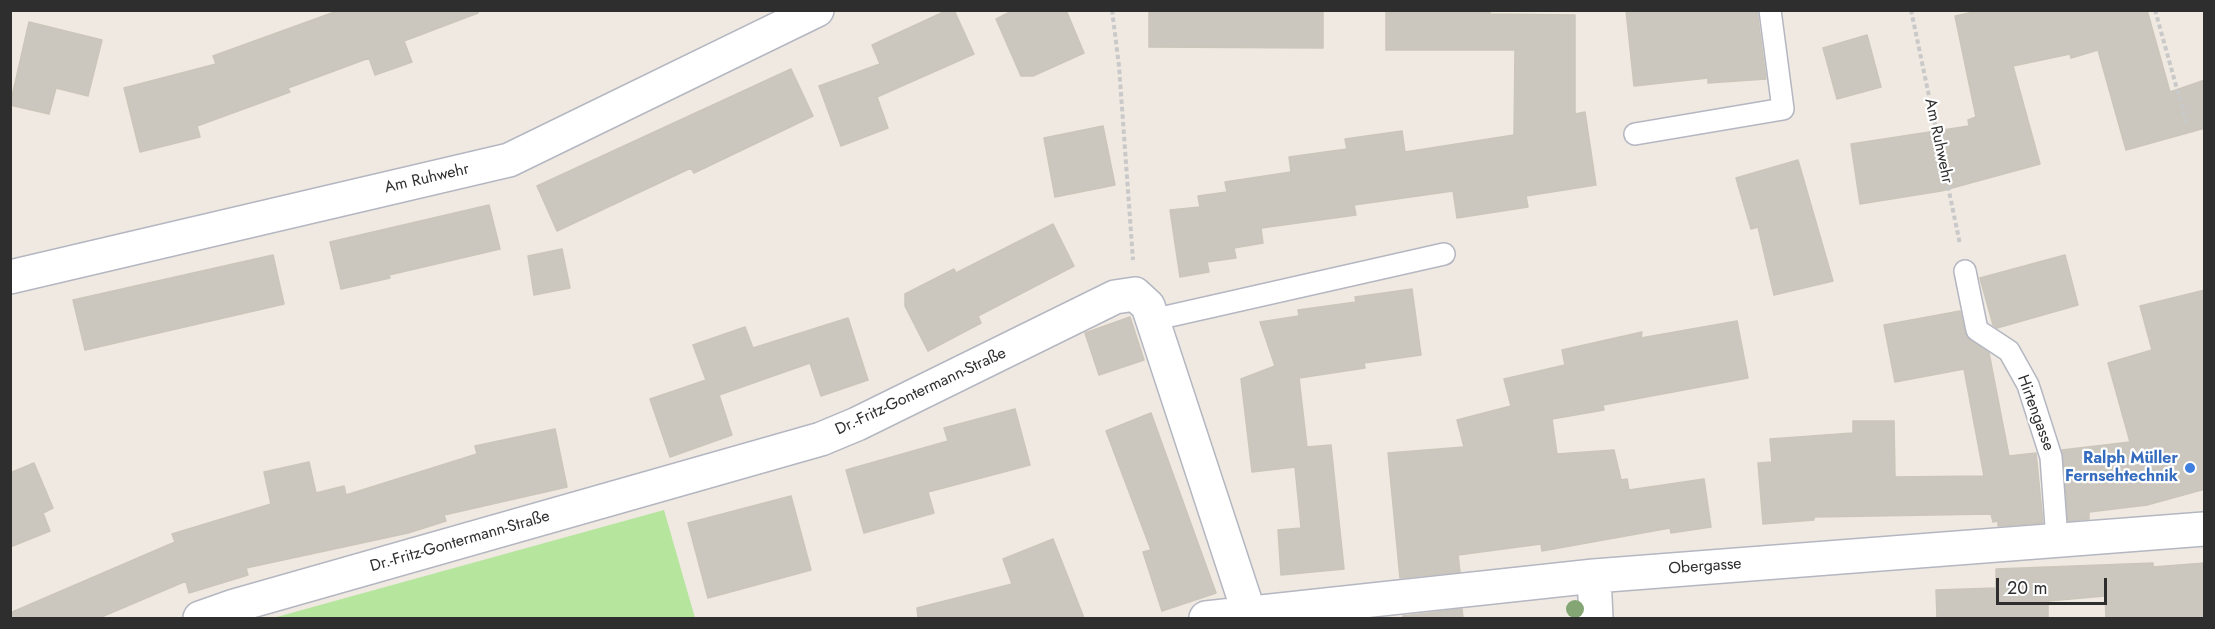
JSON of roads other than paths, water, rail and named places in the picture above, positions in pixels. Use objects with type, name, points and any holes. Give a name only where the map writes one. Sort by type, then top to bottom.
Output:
[{"type":"street","name":"Am Ruhwehr","points":[[10,277],[509,160],[817,10]]},
{"type":"street","name":"Dr.-Fritz-Gontermann-Straße","points":[[200,618],[234,606],[821,439],[857,424],[1115,297],[1144,307]]},
{"type":"street","points":[[1144,307],[1249,613]]},
{"type":"street","name":"Obergasse","points":[[1206,618],[1594,576],[2205,529]]},
{"type":"street","points":[[1594,576],[1596,618]]},
{"type":"lane","points":[[1635,134],[1782,109],[1770,10]]},
{"type":"lane","points":[[1144,307],[1444,254]]},
{"type":"lane","name":"Hirtengasse","points":[[1965,271],[1977,330],[2009,351],[2028,385],[2051,457],[2057,540]]},
{"type":"place","name":"Ralph Müller Fernsehtechnik","points":[[2190,468]]}]
